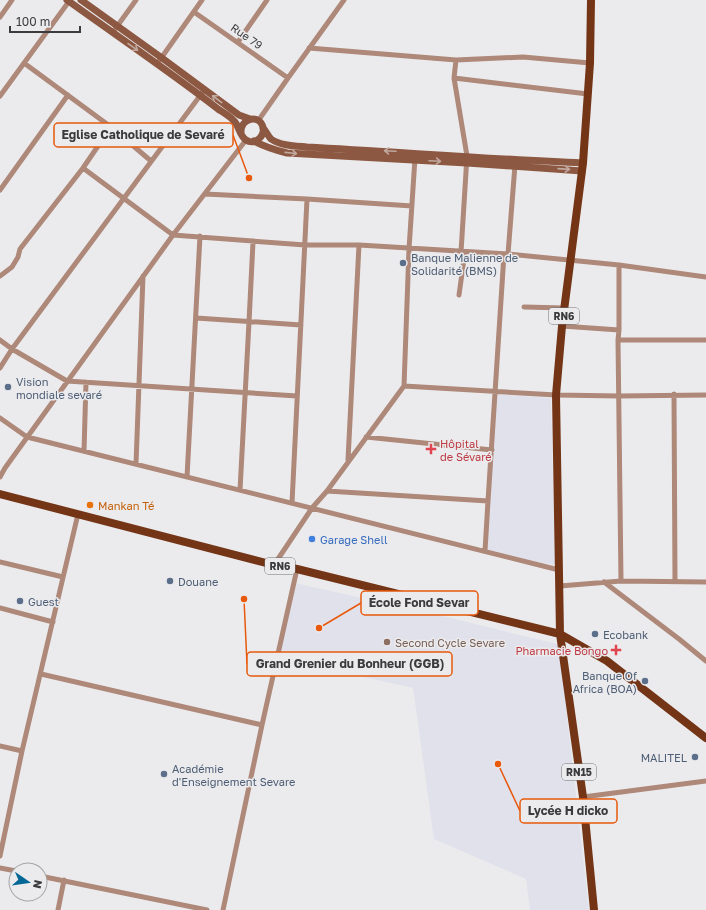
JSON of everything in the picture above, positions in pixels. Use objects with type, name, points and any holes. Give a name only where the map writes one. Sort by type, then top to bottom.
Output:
[{"type":"main road","name":"RN6","points":[[0,494],[274,564],[560,634],[556,395],[562,326],[582,167],[590,63],[591,0]]},
{"type":"main road","points":[[560,634],[607,661],[706,738]]},
{"type":"main road","name":"RN15","points":[[560,634],[583,797],[594,910]]},
{"type":"street","points":[[0,17],[12,0]]},
{"type":"street","points":[[0,96],[68,0],[157,64],[239,115],[258,121],[262,124],[263,128],[272,139],[280,143],[307,147],[415,156],[582,167]]},
{"type":"street","points":[[81,0],[162,58],[235,121],[246,140],[254,141],[264,147],[287,153],[415,156]]},
{"type":"street","points":[[112,32],[136,0]]},
{"type":"street","points":[[157,64],[202,0]]},
{"type":"street","points":[[238,42],[267,0]]},
{"type":"street","points":[[258,121],[344,0]]},
{"type":"street","name":"Rue 79","points":[[194,12],[288,78]]},
{"type":"street","points":[[309,48],[456,60],[523,57],[590,63]]},
{"type":"street","points":[[456,60],[454,78],[467,160],[463,252],[459,295]]},
{"type":"street","points":[[24,63],[111,127],[151,161]]},
{"type":"street","points":[[454,78],[588,94]]},
{"type":"street","points":[[0,368],[12,349],[202,92]]},
{"type":"street","points":[[0,190],[68,95]]},
{"type":"street","points":[[241,132],[243,124],[250,119]]},
{"type":"street","points":[[0,276],[12,268],[18,257],[20,249],[83,168],[111,127]]},
{"type":"street","points":[[254,141],[261,137],[263,128]]},
{"type":"street","points":[[0,477],[143,276],[246,140]]},
{"type":"street","points":[[274,564],[312,508],[327,491],[404,386],[409,249],[415,156]]},
{"type":"street","points":[[485,552],[495,392],[515,163]]},
{"type":"street","points":[[83,168],[173,235],[304,245],[359,245],[506,254],[619,265],[706,277]]},
{"type":"street","points":[[205,194],[412,206]]},
{"type":"street","points":[[292,503],[307,199]]},
{"type":"street","points":[[187,477],[200,236]]},
{"type":"street","points":[[240,490],[253,242]]},
{"type":"street","points":[[348,461],[359,245]]},
{"type":"street","points":[[619,265],[618,340],[621,581]]},
{"type":"street","points":[[136,464],[143,276]]},
{"type":"street","points":[[524,307],[565,308]]},
{"type":"street","points":[[196,318],[301,325]]},
{"type":"street","points":[[562,326],[619,330]]},
{"type":"street","points":[[0,340],[12,349],[67,381],[297,396]]},
{"type":"street","points":[[618,340],[706,340]]},
{"type":"street","points":[[84,451],[86,382]]},
{"type":"street","points":[[404,386],[556,395],[706,395]]},
{"type":"street","points":[[674,394],[675,582]]},
{"type":"street","points":[[0,418],[27,437],[559,570]]},
{"type":"street","points":[[366,437],[492,450]]},
{"type":"street","points":[[327,491],[488,501]]},
{"type":"street","points":[[0,856],[1,841],[78,514]]},
{"type":"street","points":[[0,562],[63,577]]},
{"type":"street","points":[[223,910],[297,569]]},
{"type":"street","points":[[560,586],[621,581],[706,582]]},
{"type":"street","points":[[604,582],[706,661]]},
{"type":"street","points":[[0,608],[53,622]]},
{"type":"street","points":[[41,674],[262,725]]},
{"type":"street","points":[[0,746],[22,751]]},
{"type":"street","points":[[583,797],[706,781]]},
{"type":"street","points":[[48,877],[208,910]]},
{"type":"street","points":[[58,910],[64,880]]},
{"type":"shaded area","points":[[495,394],[551,398],[555,565],[529,561],[487,551]]},
{"type":"shaded area","points":[[295,583],[430,613],[557,644],[560,654],[589,910],[530,910],[526,879],[434,839],[413,688],[278,658]]},
{"type":"place","name":"Eglise Catholique de Sevaré","points":[[249,178]]},
{"type":"place","name":"Banque Malienne de Solidarité (BMS)","points":[[403,263]]},
{"type":"place","name":"Vision mondiale sevaré","points":[[8,387]]},
{"type":"place","name":"Hôpital de Sévaré","points":[[431,449]]},
{"type":"place","name":"Mankan Té","points":[[90,505]]},
{"type":"place","name":"Garage Shell","points":[[312,539]]},
{"type":"place","name":"Douane","points":[[170,581]]},
{"type":"place","name":"Grand Grenier du Bonheur (GGB)","points":[[244,599]]},
{"type":"place","name":"Guest","points":[[20,601]]},
{"type":"place","name":"École Fond Sevar","points":[[319,628]]},
{"type":"place","name":"Ecobank","points":[[595,634]]},
{"type":"place","name":"Second Cycle Sevare","points":[[387,642]]},
{"type":"place","name":"Pharmacie Bongo","points":[[616,650]]},
{"type":"place","name":"Banque Of Africa (BOA)","points":[[645,681]]},
{"type":"place","name":"MALITEL","points":[[695,757]]},
{"type":"place","name":"Lycée H dicko","points":[[498,764]]},
{"type":"place","name":"Académie d'Enseignement Sevare","points":[[164,774]]}]
